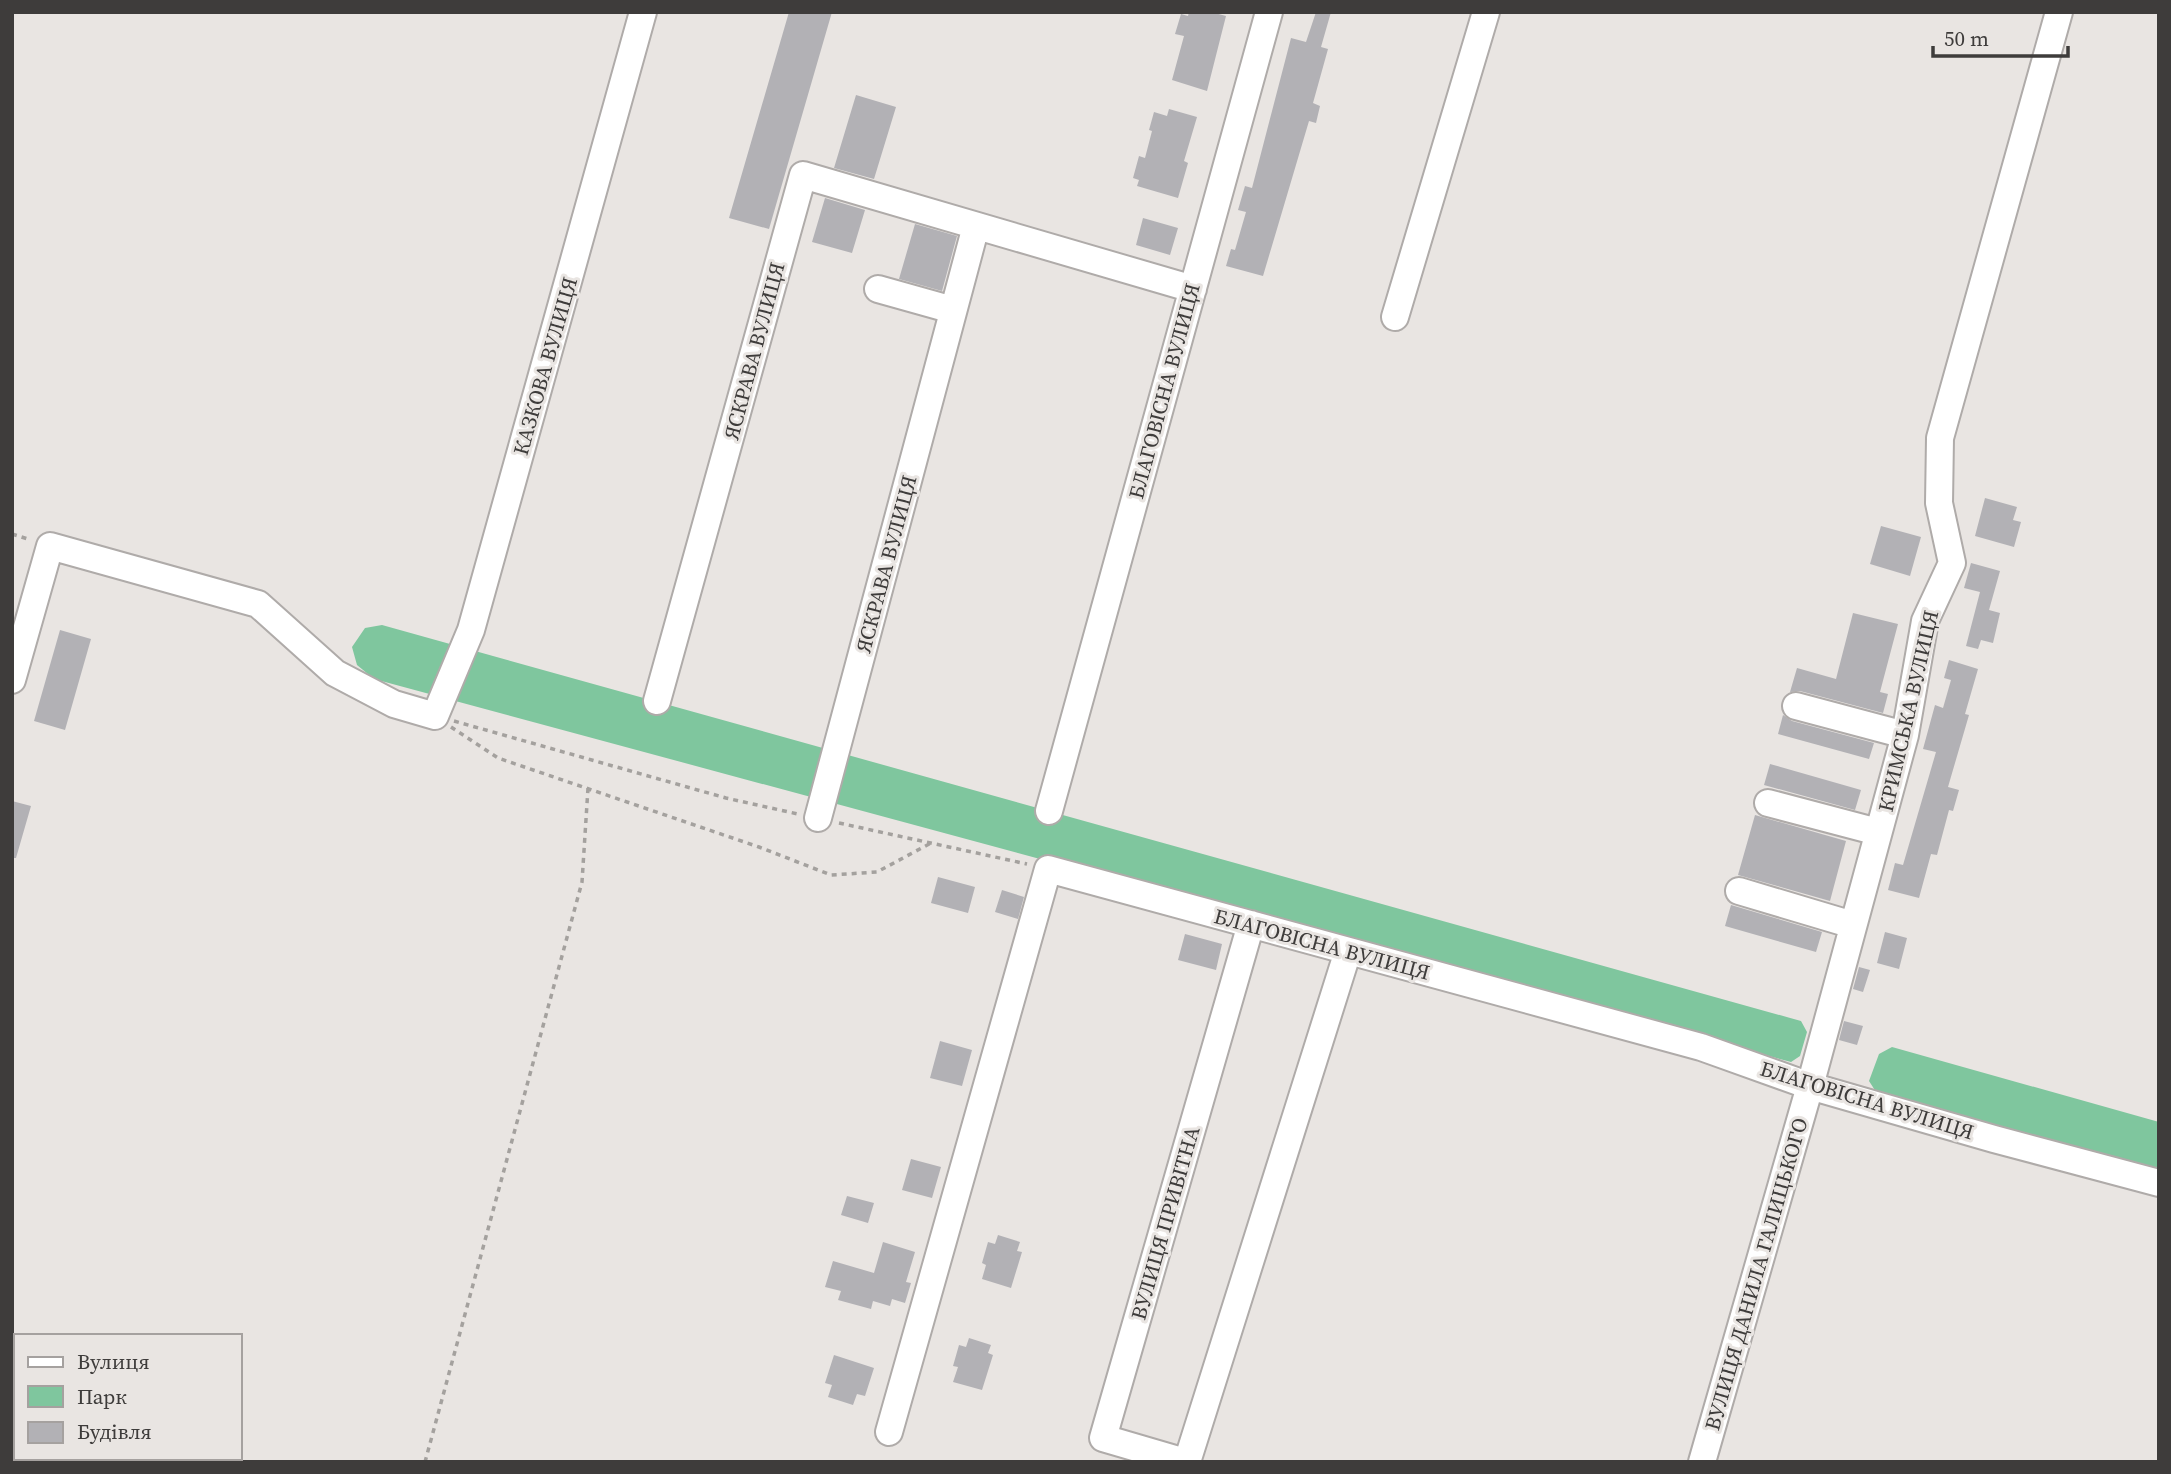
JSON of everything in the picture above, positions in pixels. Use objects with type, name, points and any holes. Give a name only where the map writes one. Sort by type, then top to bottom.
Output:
[{"type":"street","name":"КАЗКОВА ВУЛИЦЯ","points":[[435,716],[471,630],[643,12]]},
{"type":"street","name":"БЛАГОВІСНА ВУЛИЦЯ","points":[[1049,811],[1269,12]]},
{"type":"street","points":[[1395,317],[1486,12]]},
{"type":"street","name":"КРИМСЬКА ВУЛИЦЯ","points":[[1810,1086],[1905,735],[1925,621],[1952,563],[1939,503],[1940,438],[2059,12]]},
{"type":"street","name":"ЯСКРАВА ВУЛИЦЯ","points":[[657,701],[803,175],[976,226],[818,818]]},
{"type":"street","points":[[976,226],[1193,289]]},
{"type":"street","points":[[878,289],[953,310]]},
{"type":"street","points":[[12,680],[50,547],[258,604],[335,673],[394,704],[435,716]]},
{"type":"street","points":[[1796,706],[1905,735]]},
{"type":"street","points":[[1768,803],[1878,832]]},
{"type":"street","points":[[889,1432],[1048,869]]},
{"type":"street","name":"БЛАГОВІСНА ВУЛИЦЯ","points":[[1048,869],[1701,1047],[1810,1086],[2159,1183]]},
{"type":"street","points":[[1739,891],[1853,925]]},
{"type":"street","name":"ВУЛИЦЯ ПРИВІТНА","points":[[1251,924],[1103,1438],[1186,1462],[1348,951]]},
{"type":"street","name":"ВУЛИЦЯ ДАНИЛА ГАЛИЦЬКОГО","points":[[1702,1462],[1810,1086]]},
{"type":"path","points":[[435,716],[498,758],[759,847],[831,875],[877,872],[931,843]]},
{"type":"path","points":[[435,716],[726,798],[1048,869]]},
{"type":"path","points":[[425,1462],[582,882],[588,789]]},
{"type":"green space","points":[[382,625],[1801,1021],[1807,1032],[1800,1056],[1791,1062],[374,679],[357,665],[352,647],[365,628]]},
{"type":"green space","points":[[1892,1047],[2159,1122],[2159,1173],[1878,1095],[1869,1081],[1879,1054]]},
{"type":"building","points":[[789,12],[832,12],[769,229],[729,218]]},
{"type":"building","points":[[1189,12],[1211,12],[1226,16],[1207,91],[1172,80],[1184,36],[1175,34],[1181,14],[1188,16]]},
{"type":"building","points":[[1316,12],[1331,12],[1321,47],[1328,49],[1313,103],[1320,106],[1316,123],[1309,121],[1263,276],[1226,266],[1231,249],[1235,250],[1246,212],[1238,210],[1245,186],[1252,188],[1291,38],[1306,42]]},
{"type":"building","points":[[856,95],[896,107],[874,179],[834,168]]},
{"type":"building","points":[[1169,109],[1197,117],[1184,161],[1188,163],[1178,198],[1137,186],[1139,180],[1133,178],[1139,156],[1145,158],[1154,112],[1167,116]]},
{"type":"building","points":[[825,198],[865,210],[852,253],[812,242]]},
{"type":"building","points":[[1143,218],[1178,228],[1170,255],[1136,245]]},
{"type":"building","points":[[915,224],[957,236],[942,291],[899,279]]},
{"type":"building","points":[[1985,498],[2017,507],[2013,520],[2021,522],[2014,547],[1975,536]]},
{"type":"building","points":[[1881,526],[1921,537],[1910,576],[1870,564]]},
{"type":"building","points":[[1971,563],[2000,571],[1989,610],[2000,613],[1993,643],[1981,640],[1978,649],[1966,646],[1980,592],[1964,588]]},
{"type":"building","points":[[1853,613],[1898,624],[1880,692],[1888,694],[1883,713],[1800,691],[1790,692],[1797,668],[1836,679]]},
{"type":"building","points":[[60,630],[91,639],[65,730],[34,721]]},
{"type":"building","points":[[1949,660],[1978,669],[1965,714],[1969,715],[1948,787],[1959,790],[1953,811],[1949,810],[1937,855],[1931,854],[1919,898],[1888,890],[1895,863],[1903,865],[1936,752],[1923,749],[1935,705],[1943,708],[1951,680],[1944,678]]},
{"type":"building","points":[[1783,715],[1792,721],[1874,743],[1869,759],[1778,734]]},
{"type":"building","points":[[1770,764],[1861,790],[1855,810],[1764,785]]},
{"type":"building","points":[[12,801],[31,806],[16,858],[12,858]]},
{"type":"building","points":[[1755,815],[1846,841],[1830,901],[1738,875]]},
{"type":"building","points":[[938,877],[975,887],[968,913],[931,903]]},
{"type":"building","points":[[1002,890],[1024,897],[1018,919],[995,912]]},
{"type":"building","points":[[1731,905],[1822,932],[1816,952],[1725,926]]},
{"type":"building","points":[[1885,932],[1907,938],[1899,969],[1877,963]]},
{"type":"building","points":[[1185,934],[1222,944],[1216,970],[1178,960]]},
{"type":"building","points":[[1859,967],[1870,970],[1863,992],[1853,989]]},
{"type":"building","points":[[1844,1021],[1863,1026],[1857,1045],[1839,1040]]},
{"type":"building","points":[[940,1041],[972,1050],[962,1086],[930,1078]]},
{"type":"building","points":[[911,1159],[941,1167],[932,1198],[902,1190]]},
{"type":"building","points":[[847,1196],[874,1203],[868,1223],[841,1215]]},
{"type":"building","points":[[998,1235],[1020,1242],[1017,1251],[1022,1252],[1011,1288],[982,1279],[986,1265],[982,1263],[988,1242],[995,1244]]},
{"type":"building","points":[[883,1242],[915,1252],[906,1282],[911,1283],[905,1303],[892,1299],[890,1306],[873,1301],[871,1309],[838,1300],[841,1291],[825,1287],[833,1261],[874,1273]]},
{"type":"building","points":[[969,1338],[991,1345],[988,1353],[993,1355],[982,1390],[953,1382],[958,1367],[953,1366],[959,1345],[966,1347]]},
{"type":"building","points":[[834,1355],[874,1368],[865,1396],[857,1394],[853,1405],[828,1397],[832,1385],[825,1383]]}]
